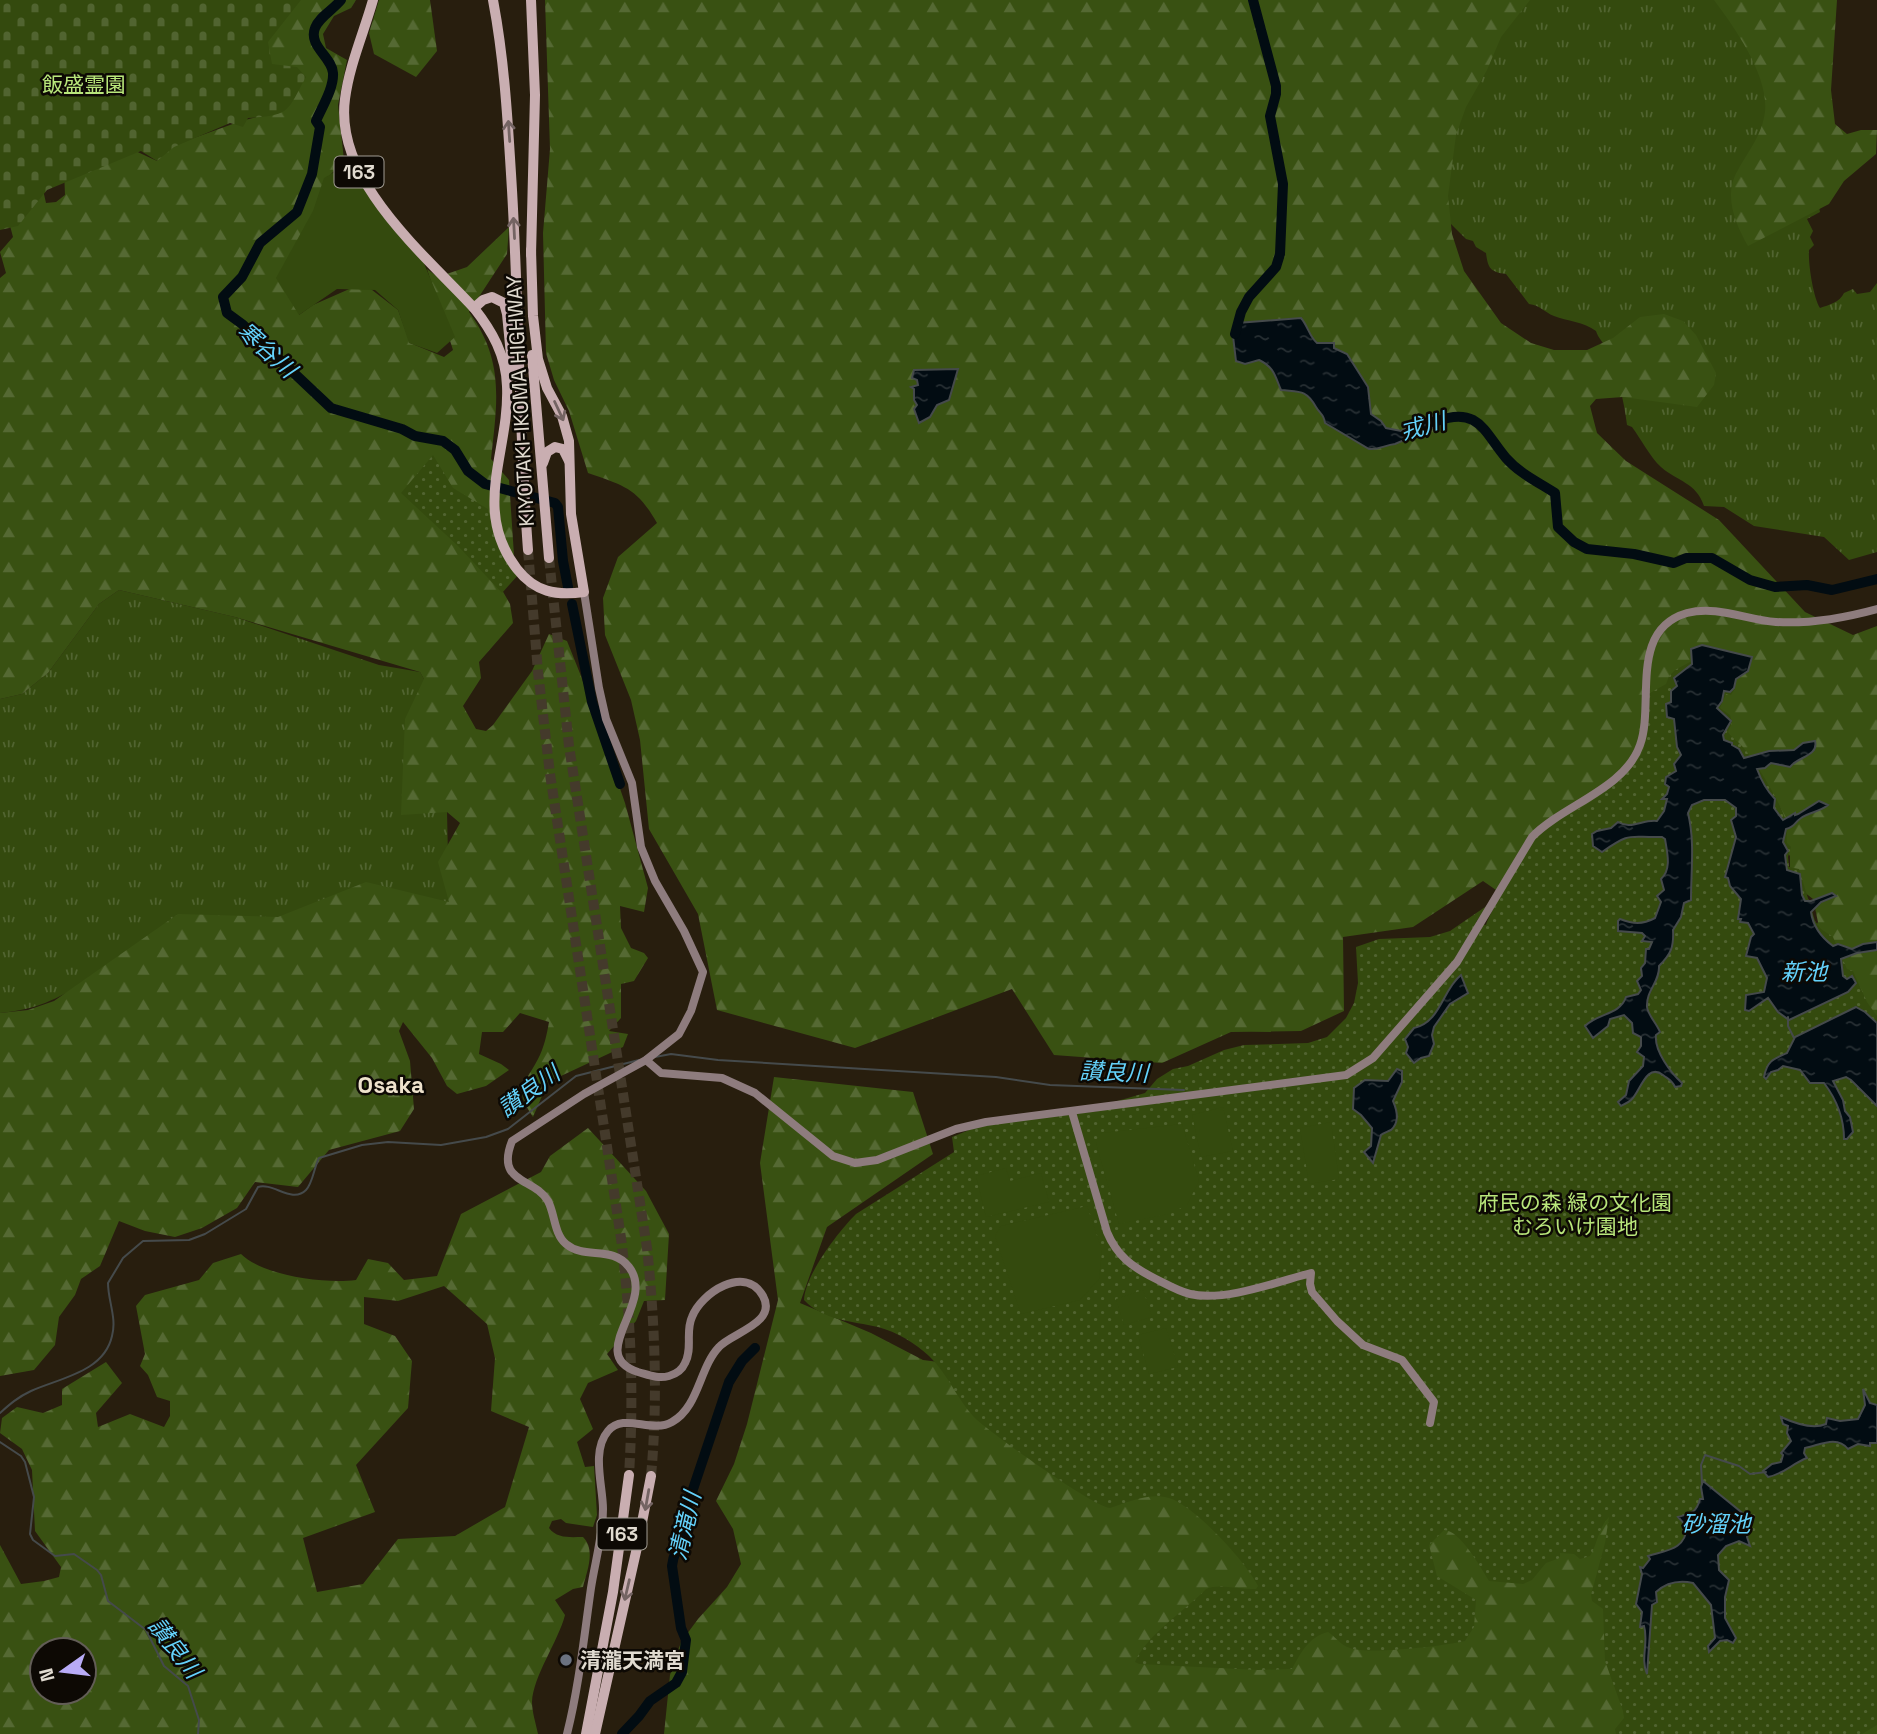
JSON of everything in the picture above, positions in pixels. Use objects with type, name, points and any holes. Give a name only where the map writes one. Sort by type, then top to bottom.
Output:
[{"type":"highway","name":"163","points":[[373,0],[344,100],[346,127],[354,159],[377,202],[474,308],[495,339],[506,371],[507,403],[493,501],[501,541],[525,578],[548,592],[584,592]]},
{"type":"highway","name":"KIYOTAKI-IKOMA HIGHWAY","points":[[494,0],[506,89],[513,199],[528,550]]},
{"type":"highway","name":"KIYOTAKI-IKOMA HIGHWAY","points":[[531,0],[536,95],[531,250],[532,359],[549,558]]},
{"type":"highway","points":[[531,250],[533,316],[538,359],[547,388],[566,428],[571,453],[570,478]]},
{"type":"highway","points":[[474,308],[483,300],[492,297],[500,299],[506,308],[522,449]]},
{"type":"highway","points":[[543,499],[544,457],[551,448],[563,449],[569,459],[571,514],[584,592]]},
{"type":"highway","name":"163","points":[[586,1734],[613,1592],[629,1475]]},
{"type":"highway","name":"163","points":[[595,1734],[651,1476]]},
{"type":"street","points":[[568,1734],[604,1511],[600,1457],[603,1437],[614,1426],[624,1422],[661,1427],[674,1421],[689,1405],[719,1346],[755,1324],[765,1308],[763,1296],[751,1284],[732,1282],[720,1288],[695,1310],[689,1327],[688,1354],[680,1371],[670,1376],[654,1377],[631,1369],[619,1360],[616,1349],[634,1299],[634,1278],[631,1270],[622,1259],[586,1252],[566,1244],[559,1236],[549,1202],[542,1193],[523,1183],[511,1169],[508,1160],[512,1141],[584,1094],[646,1060],[679,1034],[691,1011],[703,972],[684,931],[655,881],[641,847],[632,783],[606,719],[599,688],[584,592]]},
{"type":"street","points":[[646,1060],[661,1073],[722,1078],[755,1093],[833,1156],[855,1163],[877,1160],[956,1129],[986,1122],[1334,1078],[1355,1071],[1373,1058],[1457,962],[1532,837],[1545,824],[1620,775],[1635,757],[1644,731],[1648,658],[1664,627],[1681,615],[1704,610],[1767,621],[1799,622],[1832,619],[1877,609]]},
{"type":"street","points":[[1072,1112],[1107,1232],[1112,1245],[1127,1263],[1190,1294],[1204,1295],[1224,1294],[1311,1273],[1312,1292],[1337,1321],[1363,1345],[1397,1356],[1424,1386],[1434,1402],[1430,1423]]},
{"type":"green space","name":"飯盛霊園","points":[[0,0],[301,0],[268,42],[272,64],[297,67],[306,77],[290,105],[280,113],[248,118],[243,127],[230,123],[174,147],[157,161],[141,151],[47,190],[18,226],[0,230]]},
{"type":"green space","points":[[94,0],[99,0],[41,181],[46,203],[56,202],[65,195],[64,169],[129,148],[157,161],[169,147],[257,117],[273,69],[267,50],[271,32],[296,0],[356,0],[351,8],[334,16],[323,34],[326,48],[347,60],[338,105],[344,160],[323,183],[299,315],[313,305],[363,283],[398,310],[410,343],[444,357],[453,350],[427,269],[438,277],[467,267],[509,227],[507,254],[469,312],[481,330],[488,348],[496,383],[491,459],[509,480],[514,555],[489,567],[510,604],[513,623],[479,662],[481,678],[463,706],[476,729],[486,731],[532,671],[549,634],[567,641],[625,803],[648,888],[644,912],[620,906],[621,928],[631,948],[644,953],[648,958],[634,981],[621,984],[621,1018],[609,1031],[628,1034],[623,1047],[548,1082],[533,1117],[523,1099],[523,1087],[542,1050],[549,1022],[520,1013],[503,1032],[482,1032],[479,1054],[509,1070],[486,1086],[457,1094],[447,1086],[432,1058],[403,1022],[399,1031],[410,1061],[414,1109],[400,1131],[329,1150],[298,1187],[255,1182],[237,1208],[202,1228],[175,1237],[145,1231],[119,1221],[100,1266],[81,1279],[75,1295],[59,1317],[55,1345],[34,1370],[0,1376],[0,1013],[28,1010],[54,1001],[178,914],[278,917],[366,882],[449,902],[438,862],[460,823],[447,812],[401,815],[405,719],[424,679],[420,672],[235,617],[119,590],[99,604],[48,673],[22,694],[0,699],[0,278],[6,273],[0,252],[13,237],[8,218]]},
{"type":"green space","points":[[379,0],[430,0],[437,51],[416,77],[374,54],[369,33]]},
{"type":"green space","points":[[545,0],[1530,0],[1501,37],[1487,70],[1466,107],[1456,135],[1448,196],[1452,234],[1464,271],[1501,323],[1531,343],[1554,350],[1587,350],[1613,338],[1640,317],[1664,314],[1683,321],[1696,335],[1716,373],[1714,385],[1697,407],[1623,397],[1596,399],[1590,406],[1597,433],[1626,461],[1719,520],[1805,612],[1853,635],[1877,626],[1877,1048],[1806,947],[1818,922],[1813,899],[1790,881],[1790,856],[1768,828],[1877,1254],[1877,1734],[664,1734],[670,1675],[681,1642],[727,1587],[741,1564],[733,1529],[716,1501],[734,1464],[747,1424],[778,1300],[760,1163],[774,1077],[913,1092],[933,1154],[827,1227],[800,1303],[871,1333],[923,1360],[962,1365],[1525,910],[1483,881],[1413,927],[1343,937],[1344,1011],[1301,1031],[1231,1032],[1162,1063],[1054,1055],[1012,989],[855,1048],[717,1010],[698,914],[649,829],[640,740],[631,700],[605,635],[603,598],[618,557],[657,523],[636,495],[612,481],[588,473],[569,411],[554,380],[546,353],[543,233],[550,149]]},
{"type":"green space","points":[[1486,0],[1778,0],[1820,212],[1807,219],[1813,231],[1810,237],[1814,245],[1809,250],[1809,263],[1817,303],[1820,308],[1840,299],[1844,293],[1853,289],[1857,294],[1870,292],[1877,283],[1877,552],[1849,560],[1824,537],[1754,526],[1724,507],[1704,506],[1691,487],[1657,463],[1632,427],[1627,425],[1614,367],[1596,331],[1529,304],[1506,274],[1491,268],[1486,253],[1476,247],[1473,241],[1466,239],[1449,222],[1443,179]]},
{"type":"green space","points":[[1714,0],[1837,0],[1831,90],[1835,124],[1847,134],[1861,130],[1877,130],[1876,154],[1844,181],[1829,204],[1748,246],[1732,209],[1731,189],[1738,170],[1761,128],[1765,98],[1762,83],[1749,53]]},
{"type":"green space","points":[[347,165],[383,216],[423,261],[455,337],[437,353],[409,343],[398,310],[375,290],[337,289],[299,315],[276,278],[313,211],[324,178]]},
{"type":"green space","points":[[433,455],[453,488],[488,509],[500,552],[519,574],[502,593],[458,546],[401,493]]},
{"type":"green space","points":[[119,590],[235,617],[379,665],[420,672],[424,679],[447,812],[449,902],[87,981],[46,1003],[0,1013],[0,699],[22,694],[48,673],[99,604]]},
{"type":"green space","name":"府民の森 緑の文化園 むろいけ園地","points":[[1703,655],[1724,672],[1735,689],[1731,695],[1726,694],[1720,708],[1730,715],[1732,723],[1728,732],[1752,759],[1781,808],[1787,826],[1787,843],[1791,847],[1789,867],[1799,869],[1815,921],[1833,937],[1847,969],[1853,971],[1867,1002],[1877,1016],[1877,1725],[1862,1734],[1616,1734],[1615,1729],[1624,1718],[1623,1711],[1605,1661],[1603,1609],[1592,1601],[1591,1595],[1609,1517],[1590,1556],[1580,1559],[1574,1554],[1560,1553],[1560,1558],[1546,1563],[1532,1580],[1523,1584],[1489,1581],[1457,1536],[1444,1530],[1429,1545],[1437,1576],[1476,1600],[1474,1627],[1465,1641],[1373,1651],[1350,1648],[1328,1632],[1311,1641],[1292,1669],[1258,1670],[1135,1662],[1157,1632],[1206,1589],[1256,1589],[1258,1586],[1243,1563],[1219,1536],[1180,1503],[1154,1496],[1110,1508],[1084,1496],[1044,1469],[977,1420],[936,1363],[918,1347],[885,1329],[829,1316],[804,1300],[816,1267],[856,1214],[954,1152],[952,1137],[979,1126],[1098,1111],[1107,1104],[1145,1093],[1157,1079],[1173,1069],[1188,1066],[1224,1050],[1244,1045],[1308,1043],[1327,1037],[1346,1018],[1354,1003],[1358,983],[1356,947],[1379,939],[1430,937],[1450,931],[1488,905],[1476,922],[1486,925],[1510,878],[1540,833],[1603,793],[1631,769],[1644,749],[1648,694],[1666,684],[1675,670]]},
{"type":"green space","points":[[1223,1107],[1233,1151],[1201,1157],[1192,1115]]},
{"type":"green space","points":[[1331,1122],[1339,1179],[1309,1184],[1300,1128]]},
{"type":"green space","points":[[1182,1124],[1199,1181],[1187,1205],[1169,1214],[1119,1224],[1096,1143],[1102,1133]]},
{"type":"green space","points":[[588,1128],[646,1191],[669,1234],[665,1300],[644,1301],[636,1321],[607,1354],[618,1370],[588,1383],[580,1399],[593,1429],[577,1442],[585,1467],[594,1466],[597,1515],[593,1527],[566,1523],[561,1519],[552,1521],[549,1528],[560,1536],[583,1537],[590,1554],[583,1587],[573,1589],[555,1600],[565,1615],[533,1692],[532,1706],[538,1734],[0,1734],[0,1545],[21,1584],[59,1577],[61,1567],[35,1531],[32,1470],[22,1449],[0,1433],[2,1418],[17,1407],[43,1413],[62,1405],[62,1389],[106,1362],[122,1383],[96,1413],[98,1427],[130,1414],[164,1427],[170,1416],[170,1401],[157,1397],[148,1375],[140,1366],[145,1354],[136,1306],[145,1295],[199,1280],[213,1263],[241,1254],[251,1262],[279,1273],[328,1281],[356,1280],[368,1259],[388,1263],[404,1280],[437,1276],[461,1214],[541,1172],[550,1156]],"holes":[[[444,1286],[487,1324],[495,1358],[491,1411],[529,1427],[505,1507],[455,1536],[398,1539],[363,1584],[317,1592],[303,1538],[375,1512],[356,1465],[408,1408],[412,1361],[395,1336],[364,1324],[364,1297],[398,1301]]]},
{"type":"green space","points":[[1006,1168],[1010,1181],[1041,1173],[1049,1202],[986,1217],[976,1176]]},
{"type":"green space","points":[[1087,1206],[1102,1251],[1099,1279],[1080,1300],[1021,1314],[995,1236],[1001,1226]]},
{"type":"green space","points":[[1143,1290],[1152,1317],[1124,1325],[1116,1299]]},
{"type":"green space","points":[[1166,1328],[1178,1367],[1149,1374],[1138,1335]]},
{"type":"water","points":[[1301,318],[1317,343],[1334,343],[1334,348],[1347,354],[1368,387],[1371,414],[1386,428],[1401,431],[1430,416],[1447,415],[1449,421],[1395,444],[1369,449],[1325,423],[1323,416],[1305,394],[1281,390],[1273,372],[1264,363],[1259,360],[1245,364],[1236,361],[1233,336],[1237,323]]},
{"type":"water","points":[[958,369],[949,400],[937,405],[930,417],[919,423],[914,409],[917,405],[914,389],[911,387],[918,385],[917,380],[912,378],[914,370]]},
{"type":"water","name":"新池","points":[[1702,645],[1752,657],[1748,671],[1736,679],[1730,692],[1724,691],[1717,708],[1731,721],[1723,735],[1724,740],[1739,749],[1744,758],[1769,751],[1794,750],[1803,743],[1815,741],[1814,750],[1790,767],[1771,763],[1765,768],[1757,769],[1764,785],[1775,799],[1774,808],[1783,820],[1819,801],[1828,805],[1804,816],[1786,829],[1783,842],[1788,851],[1785,855],[1787,870],[1800,874],[1805,901],[1832,893],[1836,896],[1821,902],[1811,912],[1816,927],[1829,943],[1852,949],[1877,942],[1877,950],[1841,959],[1843,976],[1847,979],[1852,976],[1856,983],[1848,992],[1789,1020],[1778,1012],[1768,998],[1749,1011],[1745,1010],[1746,995],[1764,992],[1767,978],[1757,958],[1746,956],[1754,934],[1748,923],[1738,919],[1741,899],[1725,877],[1736,837],[1731,820],[1736,816],[1736,808],[1725,800],[1704,800],[1692,805],[1688,813],[1692,845],[1691,900],[1684,903],[1681,917],[1673,930],[1671,950],[1659,966],[1647,1001],[1649,1013],[1660,1032],[1656,1035],[1656,1041],[1660,1055],[1682,1083],[1681,1086],[1675,1087],[1663,1075],[1652,1072],[1631,1100],[1621,1106],[1618,1102],[1626,1095],[1629,1081],[1643,1066],[1644,1057],[1637,1052],[1641,1046],[1641,1037],[1633,1033],[1632,1023],[1624,1015],[1610,1019],[1608,1026],[1593,1038],[1585,1026],[1614,1011],[1626,997],[1638,994],[1641,990],[1637,981],[1642,976],[1641,968],[1645,963],[1646,949],[1649,949],[1652,942],[1642,941],[1645,936],[1642,933],[1618,931],[1618,921],[1620,919],[1642,923],[1655,918],[1661,902],[1657,896],[1664,890],[1661,879],[1667,870],[1668,855],[1665,839],[1662,837],[1625,838],[1602,852],[1593,846],[1592,834],[1611,828],[1618,822],[1632,825],[1657,821],[1664,811],[1667,799],[1662,799],[1669,787],[1665,784],[1666,777],[1676,771],[1674,764],[1681,755],[1677,747],[1674,719],[1667,717],[1666,704],[1671,702],[1671,691],[1677,686],[1674,678],[1692,664],[1691,649]]},
{"type":"water","points":[[1461,975],[1468,993],[1450,1004],[1434,1027],[1434,1044],[1429,1056],[1414,1063],[1406,1053],[1408,1047],[1405,1039],[1414,1028],[1423,1025],[1436,1013],[1449,989]]},
{"type":"water","points":[[1856,1007],[1877,1023],[1877,1106],[1846,1077],[1833,1081],[1850,1117],[1853,1132],[1844,1139],[1839,1109],[1824,1083],[1810,1083],[1800,1070],[1783,1066],[1771,1072],[1766,1079],[1764,1077],[1769,1064],[1787,1053],[1795,1037]]},
{"type":"water","points":[[1397,1069],[1402,1071],[1402,1082],[1393,1101],[1397,1120],[1391,1130],[1381,1135],[1373,1163],[1364,1152],[1371,1146],[1372,1128],[1353,1109],[1354,1088],[1365,1080],[1388,1081]]},
{"type":"water","points":[[1863,1389],[1870,1403],[1877,1405],[1877,1443],[1870,1443],[1870,1446],[1858,1444],[1848,1449],[1834,1442],[1805,1448],[1807,1458],[1768,1477],[1763,1471],[1772,1464],[1781,1462],[1781,1453],[1791,1441],[1787,1433],[1788,1426],[1783,1424],[1781,1417],[1809,1426],[1826,1424],[1827,1418],[1840,1421],[1858,1419],[1865,1405]]},
{"type":"water","name":"砂溜池","points":[[1703,1481],[1751,1520],[1747,1537],[1750,1546],[1739,1541],[1726,1546],[1718,1555],[1719,1570],[1729,1580],[1725,1597],[1725,1618],[1736,1638],[1733,1643],[1720,1641],[1709,1652],[1708,1646],[1715,1638],[1711,1605],[1693,1583],[1669,1584],[1656,1592],[1657,1602],[1652,1605],[1647,1674],[1644,1662],[1645,1632],[1644,1626],[1640,1627],[1642,1612],[1636,1604],[1642,1574],[1640,1567],[1643,1568],[1650,1559],[1648,1556],[1674,1548],[1683,1540],[1687,1527],[1678,1517],[1697,1508],[1700,1499],[1703,1499]]},
{"type":"waterway","name":"寒谷川","points":[[341,0],[315,28],[317,46],[332,67],[333,79],[316,121],[320,127],[312,174],[297,212],[260,243],[242,277],[223,297],[227,313],[331,408],[402,429],[415,436],[443,441],[455,450],[468,471],[485,484],[555,503],[558,507],[568,587]]},
{"type":"waterway","name":"戎川","points":[[1235,334],[1241,312],[1249,297],[1276,267],[1280,254],[1283,184],[1270,116],[1276,86],[1253,0]]},
{"type":"waterway","name":"戎川","points":[[1437,421],[1462,417],[1479,424],[1511,463],[1555,493],[1558,527],[1574,542],[1587,549],[1634,554],[1674,563],[1686,558],[1712,558],[1750,580],[1775,587],[1807,585],[1832,590],[1877,579]]},
{"type":"waterway","name":"寒谷川","points":[[572,604],[592,702],[620,784]]},
{"type":"waterway","points":[[1788,1017],[1788,1026],[1794,1038]]},
{"type":"waterway","name":"讃良川","points":[[655,1057],[671,1054],[718,1060],[996,1077],[1050,1085],[1184,1090]]},
{"type":"waterway","name":"讃良川","points":[[0,1413],[26,1393],[79,1372],[100,1358],[107,1348],[113,1329],[108,1283],[123,1258],[143,1241],[189,1240],[205,1234],[246,1209],[258,1187],[301,1194],[310,1183],[319,1158],[362,1145],[388,1142],[441,1145],[486,1137],[508,1129],[576,1076],[639,1060]]},
{"type":"waterway","name":"清滝川","points":[[622,1734],[650,1701],[676,1683],[682,1672],[686,1640],[681,1628],[673,1559],[688,1528],[684,1516],[729,1382],[742,1361],[755,1348]]},
{"type":"waterway","name":"讃良川","points":[[0,1442],[21,1456],[25,1462],[34,1497],[30,1534],[33,1540],[55,1556],[74,1554],[97,1570],[108,1601],[146,1630],[164,1666],[188,1686],[199,1720],[198,1734]]},
{"type":"waterway","points":[[1702,1483],[1701,1465],[1705,1455],[1739,1466],[1750,1474],[1766,1472]]},
{"type":"tunnel","points":[[528,550],[550,774],[621,1238],[631,1386],[629,1475]]},
{"type":"tunnel","points":[[549,558],[569,746],[647,1248],[655,1362],[651,1476]]},
{"type":"place","name":"清瀧天満宮","points":[[566,1660]]},
{"type":"district","name":"Osaka","points":[[391,1085]]}]
